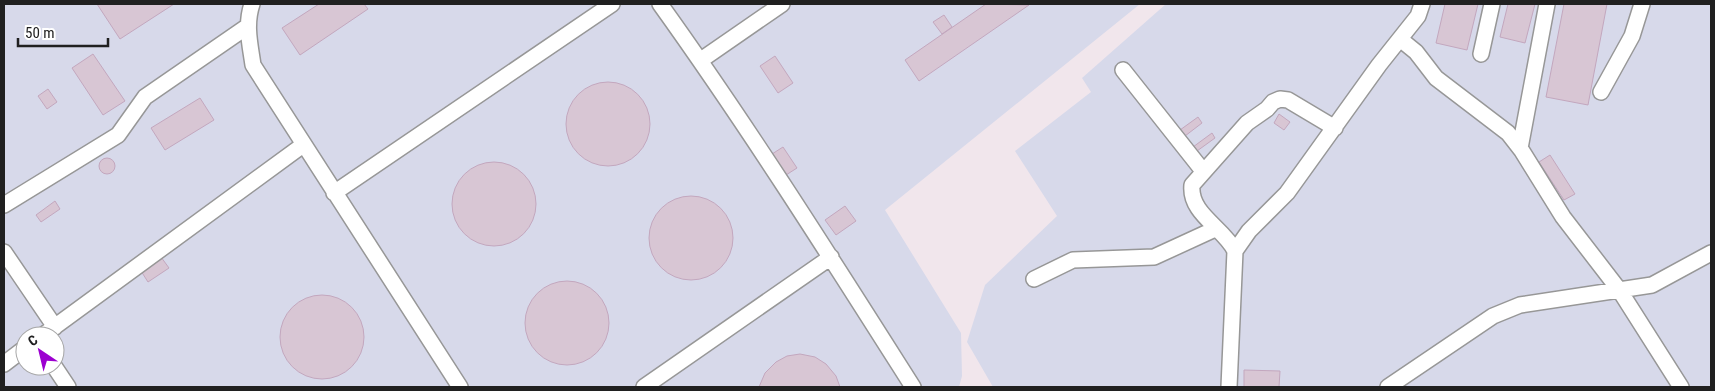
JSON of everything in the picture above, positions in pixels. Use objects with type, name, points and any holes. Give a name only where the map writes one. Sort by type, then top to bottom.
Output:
[{"type":"street","points":[[252,4],[248,26],[253,65],[460,387]]},
{"type":"street","points":[[334,193],[612,4]]},
{"type":"street","points":[[660,4],[701,60],[831,257],[913,387]]},
{"type":"street","points":[[701,60],[782,4]]},
{"type":"street","points":[[1229,387],[1235,250],[1249,230],[1286,194],[1418,16],[1422,4]]},
{"type":"street","points":[[1481,54],[1492,4]]},
{"type":"street","points":[[1520,148],[1547,4]]},
{"type":"street","points":[[1601,92],[1632,36],[1642,4]]},
{"type":"street","points":[[4,205],[118,135],[145,97],[248,26]]},
{"type":"street","points":[[1400,39],[1416,52],[1436,78],[1508,133],[1520,148],[1563,217],[1620,291],[1681,387]]},
{"type":"street","points":[[1123,70],[1203,171]]},
{"type":"street","points":[[1235,250],[1224,235],[1209,224],[1191,194],[1192,185],[1203,171],[1247,123],[1267,109],[1272,102],[1280,99],[1288,100],[1335,128]]},
{"type":"street","points":[[55,326],[303,145]]},
{"type":"street","points":[[1034,279],[1073,260],[1154,257],[1215,229]]},
{"type":"street","points":[[4,252],[53,326]]},
{"type":"street","points":[[1388,387],[1493,316],[1520,305],[1652,285],[1711,253]]},
{"type":"street","points":[[644,387],[831,257]]},
{"type":"street","points":[[4,364],[15,356]]},
{"type":"street","points":[[61,376],[68,387]]},
{"type":"shaded area","points":[[4,4],[1140,4],[885,210],[961,333],[962,376],[959,387],[4,387]]},
{"type":"shaded area","points":[[1166,4],[1711,4],[1711,387],[993,387],[967,342],[985,285],[1057,216],[1015,151],[1091,92],[1082,78]]},
{"type":"building","points":[[97,4],[174,4],[120,39]]},
{"type":"building","points":[[319,4],[364,4],[368,9],[300,55],[282,28]]},
{"type":"building","points":[[986,4],[1029,5],[919,81],[905,60]]},
{"type":"building","points":[[1445,4],[1478,4],[1467,50],[1436,43]]},
{"type":"building","points":[[1508,4],[1535,4],[1525,43],[1500,37]]},
{"type":"building","points":[[1564,4],[1607,4],[1588,105],[1546,97]]},
{"type":"building","points":[[944,15],[952,27],[942,34],[933,22]]},
{"type":"building","points":[[93,54],[125,101],[103,115],[72,68]]},
{"type":"building","points":[[775,56],[793,83],[778,93],[760,66]]},
{"type":"building","points":[[608,82],[631,89],[643,101],[650,124],[643,147],[631,159],[608,166],[585,159],[573,147],[566,124],[573,101],[585,89]]},
{"type":"building","points":[[48,89],[57,102],[47,109],[38,96]]},
{"type":"building","points":[[200,98],[214,120],[165,150],[151,128]]},
{"type":"building","points":[[1279,114],[1290,122],[1284,130],[1274,123]]},
{"type":"building","points":[[1198,117],[1202,123],[1185,136],[1180,130]]},
{"type":"building","points":[[1212,133],[1215,138],[1197,151],[1193,147]]},
{"type":"building","points":[[783,147],[797,168],[786,175],[772,154]]},
{"type":"building","points":[[1550,155],[1575,194],[1564,200],[1539,162]]},
{"type":"building","points":[[104,158],[110,158],[115,163],[113,172],[104,174],[99,169],[99,163]]},
{"type":"building","points":[[494,162],[517,169],[529,181],[536,204],[529,227],[517,239],[494,246],[471,239],[459,227],[452,204],[459,181],[471,169]]},
{"type":"building","points":[[691,196],[714,203],[726,215],[733,238],[726,261],[714,273],[691,280],[668,273],[656,261],[649,238],[656,215],[668,203]]},
{"type":"building","points":[[55,201],[60,209],[41,222],[36,215]]},
{"type":"building","points":[[845,206],[856,221],[836,235],[825,220]]},
{"type":"building","points":[[161,257],[169,268],[148,282],[141,271]]},
{"type":"building","points":[[567,281],[590,288],[602,300],[609,323],[602,346],[590,358],[567,365],[544,358],[532,346],[525,323],[532,300],[544,288]]},
{"type":"building","points":[[322,295],[345,302],[357,314],[364,337],[357,360],[345,372],[322,379],[299,372],[287,360],[280,337],[287,314],[299,302]]},
{"type":"building","points":[[800,354],[815,357],[826,364],[836,376],[840,387],[759,387],[765,373],[776,362],[787,356]]},
{"type":"building","points":[[1244,370],[1280,371],[1279,387],[1244,387]]}]
